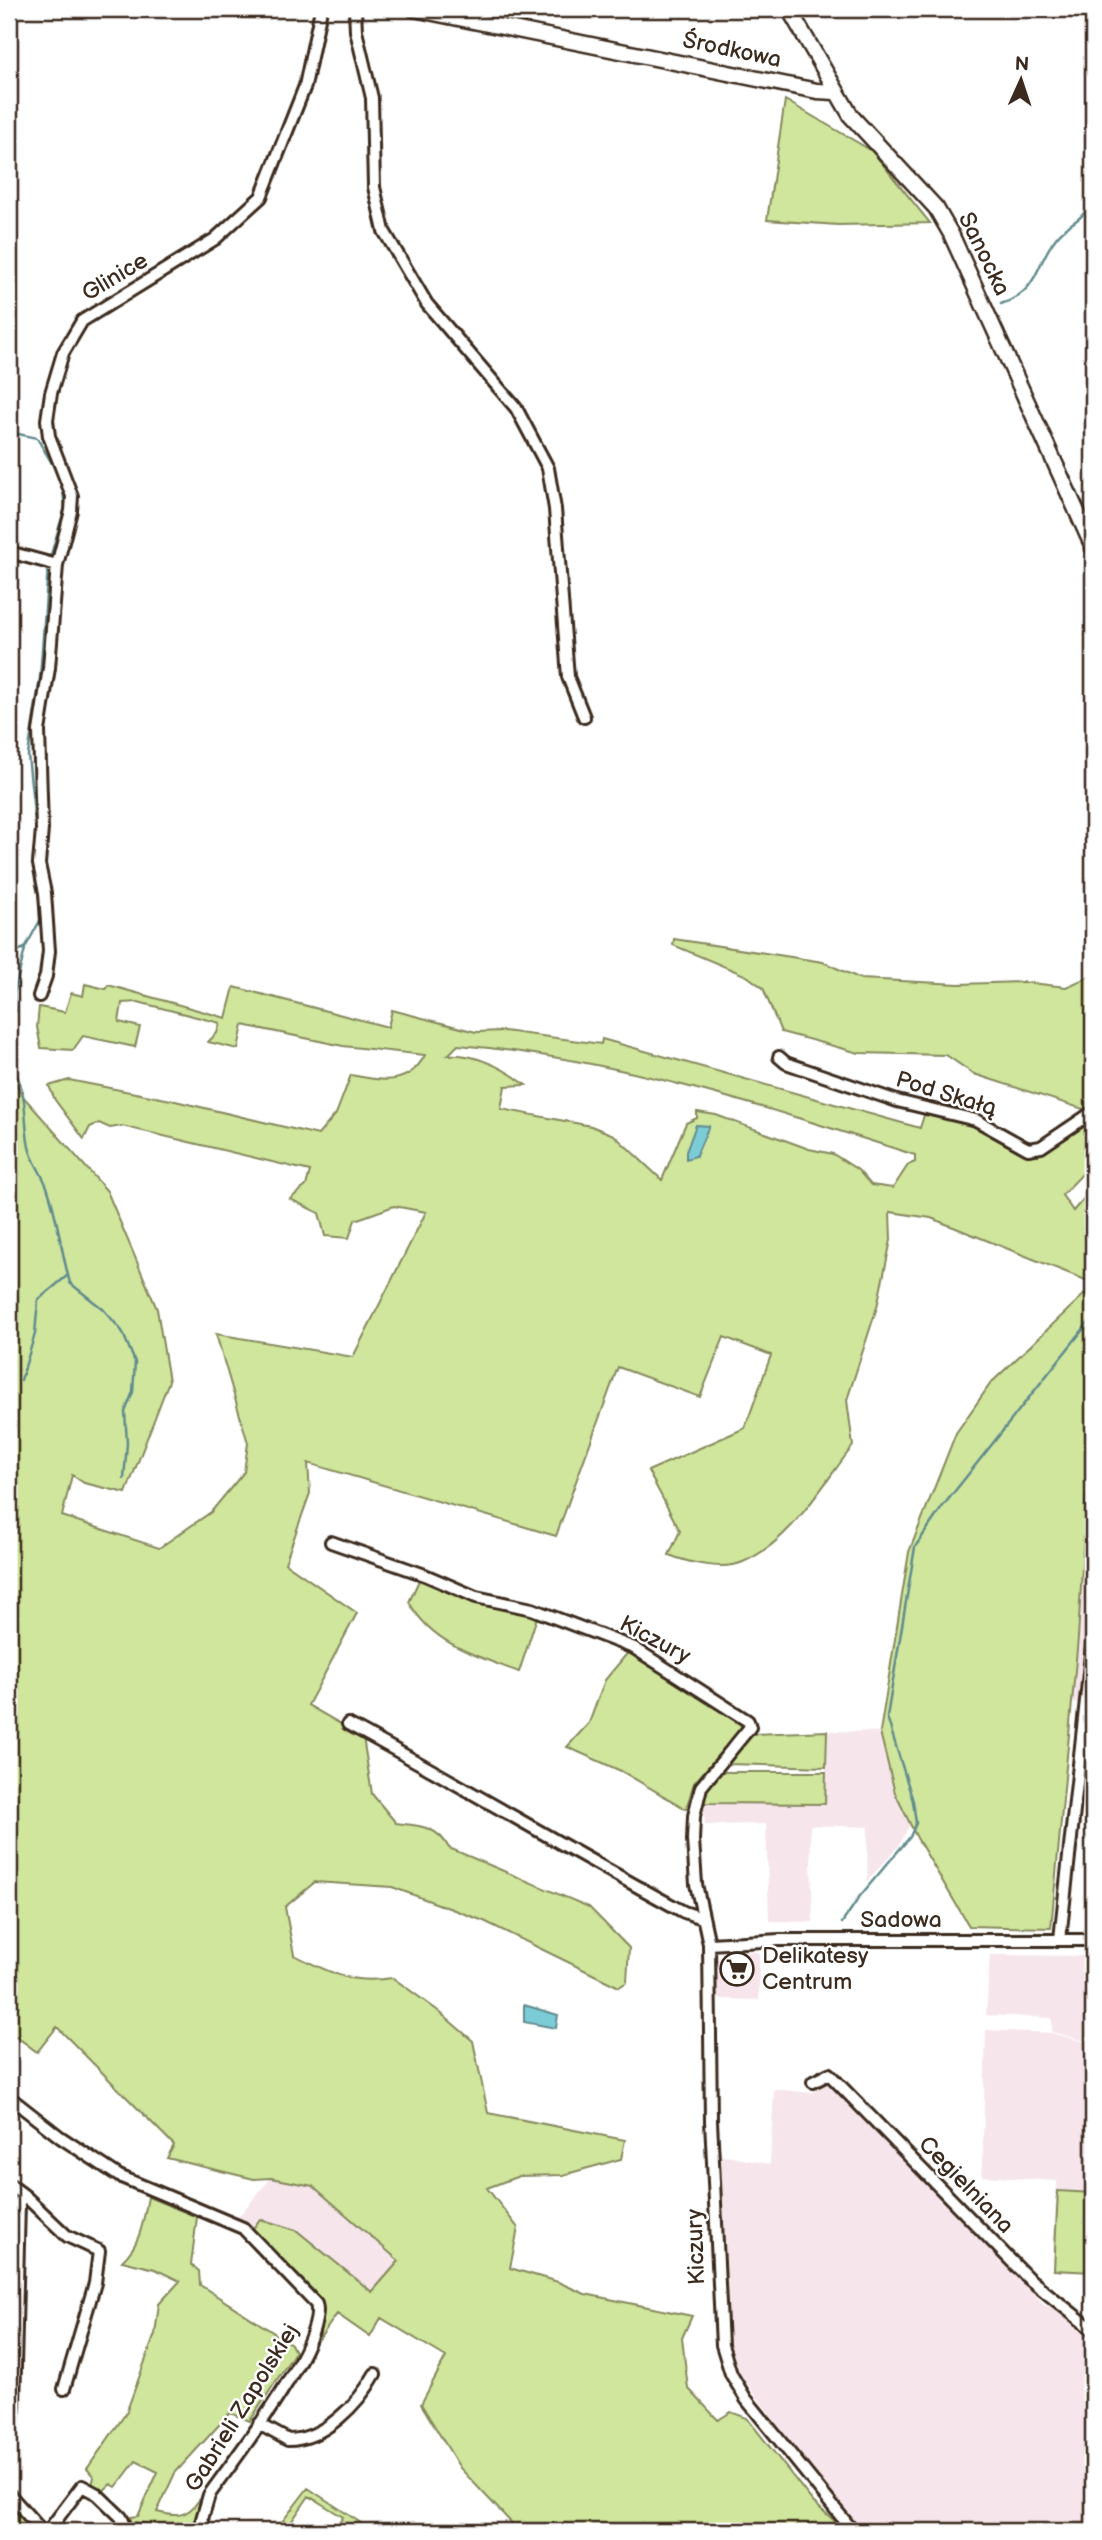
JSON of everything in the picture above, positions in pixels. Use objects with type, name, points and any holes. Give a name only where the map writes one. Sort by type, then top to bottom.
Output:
[{"type":"street","name":"Glinice","points":[[39,996],[50,951],[46,893],[39,864],[42,829],[39,731],[49,668],[57,565],[71,511],[72,496],[49,436],[47,420],[51,393],[70,338],[82,321],[215,239],[261,197],[305,86],[321,9]]},
{"type":"street","points":[[355,9],[356,31],[372,99],[374,187],[384,232],[427,304],[516,408],[548,468],[555,509],[568,677],[584,717]]},
{"type":"street","name":"Środkowa","points":[[414,9],[817,91],[835,92]]},
{"type":"street","name":"Sanocka","points":[[789,9],[835,92],[861,128],[936,208],[951,234],[1093,547]]},
{"type":"street","points":[[9,552],[57,565]]},
{"type":"street","name":"Pod Skałą","points":[[779,1057],[786,1063],[897,1101],[976,1120],[1028,1149],[1041,1147],[1093,1112]]},
{"type":"street","name":"Kiczury","points":[[331,1542],[425,1575],[475,1597],[532,1609],[634,1648],[745,1717],[750,1727],[747,1733],[706,1779],[698,1796],[693,1840],[702,1918],[709,1944],[711,2120],[722,2345],[731,2374],[746,2399],[853,2531]]},
{"type":"street","points":[[1060,1939],[1093,1636]]},
{"type":"street","points":[[348,1724],[570,1850],[684,1912],[702,1918]]},
{"type":"street","name":"Sadowa","points":[[709,1944],[1093,1940]]},
{"type":"street","name":"Cegielniana","points":[[813,2082],[829,2074],[1013,2263],[1093,2330]]},
{"type":"street","name":"Gabrieli Zapolskiej","points":[[9,2097],[60,2137],[119,2176],[243,2228],[316,2304],[319,2313],[311,2343],[209,2495],[202,2519],[206,2531]]},
{"type":"street","points":[[9,2184],[67,2236],[99,2251],[95,2283],[64,2389]]},
{"type":"street","points":[[9,2447],[15,2399],[19,2202],[25,2196]]},
{"type":"street","points":[[259,2424],[288,2440],[308,2435],[345,2413],[375,2374]]},
{"type":"street","points":[[48,2531],[82,2486],[97,2494],[121,2517],[123,2521],[119,2531]]},
{"type":"street","points":[[9,2494],[42,2531]]},
{"type":"shaded area","points":[[1086,1498],[1093,1498],[1093,1595],[1081,1703],[1072,1703]]},
{"type":"shaded area","points":[[827,1731],[880,1732],[895,1793],[910,1824],[899,1846],[867,1881],[868,1827],[810,1825],[813,1922],[769,1921],[766,1824],[705,1825],[703,1803],[825,1804]]},
{"type":"shaded area","points":[[728,1950],[759,1952],[759,2000],[717,1999],[717,1960]]},
{"type":"shaded area","points":[[990,1955],[1093,1956],[1093,2043],[1052,2032],[1052,2018],[986,2015]]},
{"type":"shaded area","points":[[986,2030],[1051,2033],[1093,2044],[1093,2273],[1052,2271],[1057,2181],[982,2176]]},
{"type":"shaded area","points":[[826,2079],[989,2243],[1045,2306],[1056,2305],[1093,2336],[1085,2375],[1093,2380],[1093,2531],[862,2531],[819,2482],[735,2367],[725,2316],[720,2155],[770,2164],[774,2089],[812,2093]]},
{"type":"shaded area","points":[[271,2178],[313,2186],[400,2261],[373,2293],[296,2230],[252,2230],[237,2218]]},
{"type":"green space","points":[[785,100],[872,151],[930,223],[838,225],[767,220]]},
{"type":"green space","points":[[674,939],[823,962],[861,979],[959,984],[1022,982],[1066,987],[1093,975],[1093,1105],[1086,1110],[974,1074],[946,1055],[859,1053],[781,1032],[763,988],[747,976],[673,945]]},
{"type":"green space","points":[[85,984],[106,989],[108,985],[226,1018],[234,987],[388,1027],[392,1010],[476,1032],[504,1031],[601,1044],[602,1039],[920,1128],[925,1112],[967,1123],[1024,1152],[1038,1155],[1093,1115],[1093,1168],[1090,1166],[1062,1195],[1073,1211],[1093,1188],[1093,1283],[931,1218],[890,1212],[891,1240],[877,1307],[847,1400],[853,1446],[791,1527],[760,1553],[743,1562],[726,1566],[696,1563],[669,1555],[680,1531],[648,1471],[745,1428],[771,1355],[724,1337],[700,1397],[618,1367],[556,1536],[308,1463],[310,1493],[285,1563],[357,1613],[308,1705],[363,1737],[372,1794],[396,1823],[427,1828],[439,1835],[449,1848],[589,1907],[629,1948],[627,1982],[619,1987],[484,1921],[392,1887],[315,1882],[285,1907],[294,1955],[342,1976],[364,1980],[393,1978],[437,2010],[473,2041],[488,2113],[625,2140],[621,2159],[563,2175],[519,2176],[487,2188],[518,2228],[510,2268],[558,2282],[585,2294],[692,2316],[682,2338],[688,2388],[718,2420],[731,2412],[747,2418],[813,2502],[846,2531],[519,2531],[460,2468],[421,2404],[446,2357],[381,2318],[370,2337],[337,2314],[320,2338],[321,2305],[314,2291],[252,2230],[260,2219],[296,2230],[372,2292],[399,2261],[313,2186],[271,2178],[254,2179],[167,2158],[174,2145],[57,2027],[37,2052],[9,2031],[9,1066],[21,1094],[107,1191],[157,1309],[169,1381],[126,1493],[84,1483],[72,1475],[62,1516],[159,1548],[211,1512],[244,1472],[248,1443],[216,1334],[353,1357],[426,1212],[394,1206],[355,1220],[349,1238],[325,1236],[319,1213],[290,1199],[306,1186],[310,1171],[122,1126],[110,1128],[99,1123],[90,1127],[84,1139],[55,1100],[49,1086],[69,1080],[171,1100],[318,1135],[336,1114],[351,1075],[384,1080],[402,1077],[411,1072],[425,1055],[343,1046],[243,1025],[238,1049],[208,1042],[217,1033],[220,1023],[138,1002],[122,1003],[119,1022],[140,1027],[135,1047],[83,1036],[73,1050],[41,1048],[37,1027],[39,1007],[65,1012],[71,993],[83,996]],"holes":[[[458,1045],[517,1051],[690,1087],[915,1155],[915,1162],[908,1165],[893,1188],[871,1185],[858,1170],[833,1154],[809,1149],[716,1115],[697,1112],[697,1118],[686,1123],[662,1180],[614,1135],[591,1126],[501,1109],[505,1086],[526,1085],[479,1059],[448,1055]]]},
{"type":"green space","points":[[1093,1286],[1093,1498],[1086,1498],[1078,1638],[1051,1928],[969,1926],[917,1838],[895,1793],[880,1732],[909,1552],[956,1433],[991,1383]]},
{"type":"green space","points":[[420,1578],[538,1614],[519,1672],[456,1647],[430,1628],[409,1602]]},
{"type":"green space","points":[[629,1651],[745,1724],[694,1783],[686,1809],[621,1771],[567,1747],[589,1723],[605,1680]]},
{"type":"green space","points":[[827,1731],[826,1767],[728,1764],[729,1759],[754,1734]]},
{"type":"green space","points":[[721,1772],[826,1772],[825,1804],[703,1803],[704,1791]]},
{"type":"green space","points":[[1058,2191],[1093,2193],[1093,2272],[1054,2270]]},
{"type":"green space","points":[[148,2197],[197,2217],[191,2265],[199,2271],[200,2285],[291,2344],[295,2352],[250,2421],[230,2413],[175,2473],[157,2512],[180,2515],[190,2510],[199,2500],[201,2503],[197,2519],[200,2531],[132,2522],[130,2517],[138,2516],[158,2472],[136,2461],[116,2487],[111,2484],[102,2492],[92,2485],[94,2477],[87,2469],[126,2413],[155,2334],[159,2304],[180,2281],[155,2269],[122,2261],[137,2240]]},
{"type":"green space","points":[[9,2209],[13,2217],[12,2261],[9,2261]]},
{"type":"green space","points":[[308,2488],[364,2525],[361,2531],[334,2531],[343,2517],[309,2496],[285,2531],[275,2531]]},
{"type":"green space","points":[[9,2497],[38,2531],[9,2531]]},
{"type":"water","points":[[696,1125],[709,1126],[696,1156],[686,1159],[686,1152]]},
{"type":"water","points":[[524,2005],[558,2015],[556,2028],[524,2022]]},
{"type":"waterway","points":[[1001,304],[1014,299],[1030,285],[1056,238],[1085,213],[1093,198]]},
{"type":"waterway","points":[[9,432],[37,438],[56,470]]},
{"type":"waterway","points":[[50,558],[65,507],[62,484]]},
{"type":"waterway","points":[[32,865],[36,832],[28,755],[40,678],[48,567]]},
{"type":"waterway","points":[[35,878],[41,907]]},
{"type":"waterway","points":[[9,954],[25,948],[42,917]]},
{"type":"waterway","points":[[9,1019],[16,1011],[14,994],[25,949]]},
{"type":"waterway","points":[[9,1064],[23,1092],[29,1147],[51,1199],[70,1283],[103,1309],[122,1331],[135,1362],[133,1392],[125,1412],[127,1443],[124,1479]]},
{"type":"waterway","points":[[21,1380],[35,1334],[38,1300],[68,1275]]},
{"type":"waterway","points":[[842,1923],[860,1896],[910,1837],[916,1823],[913,1801],[887,1717],[915,1547],[943,1506],[1093,1317]]},
{"type":"place","name":"Delikatesy Centrum","points":[[737,1969]]}]
